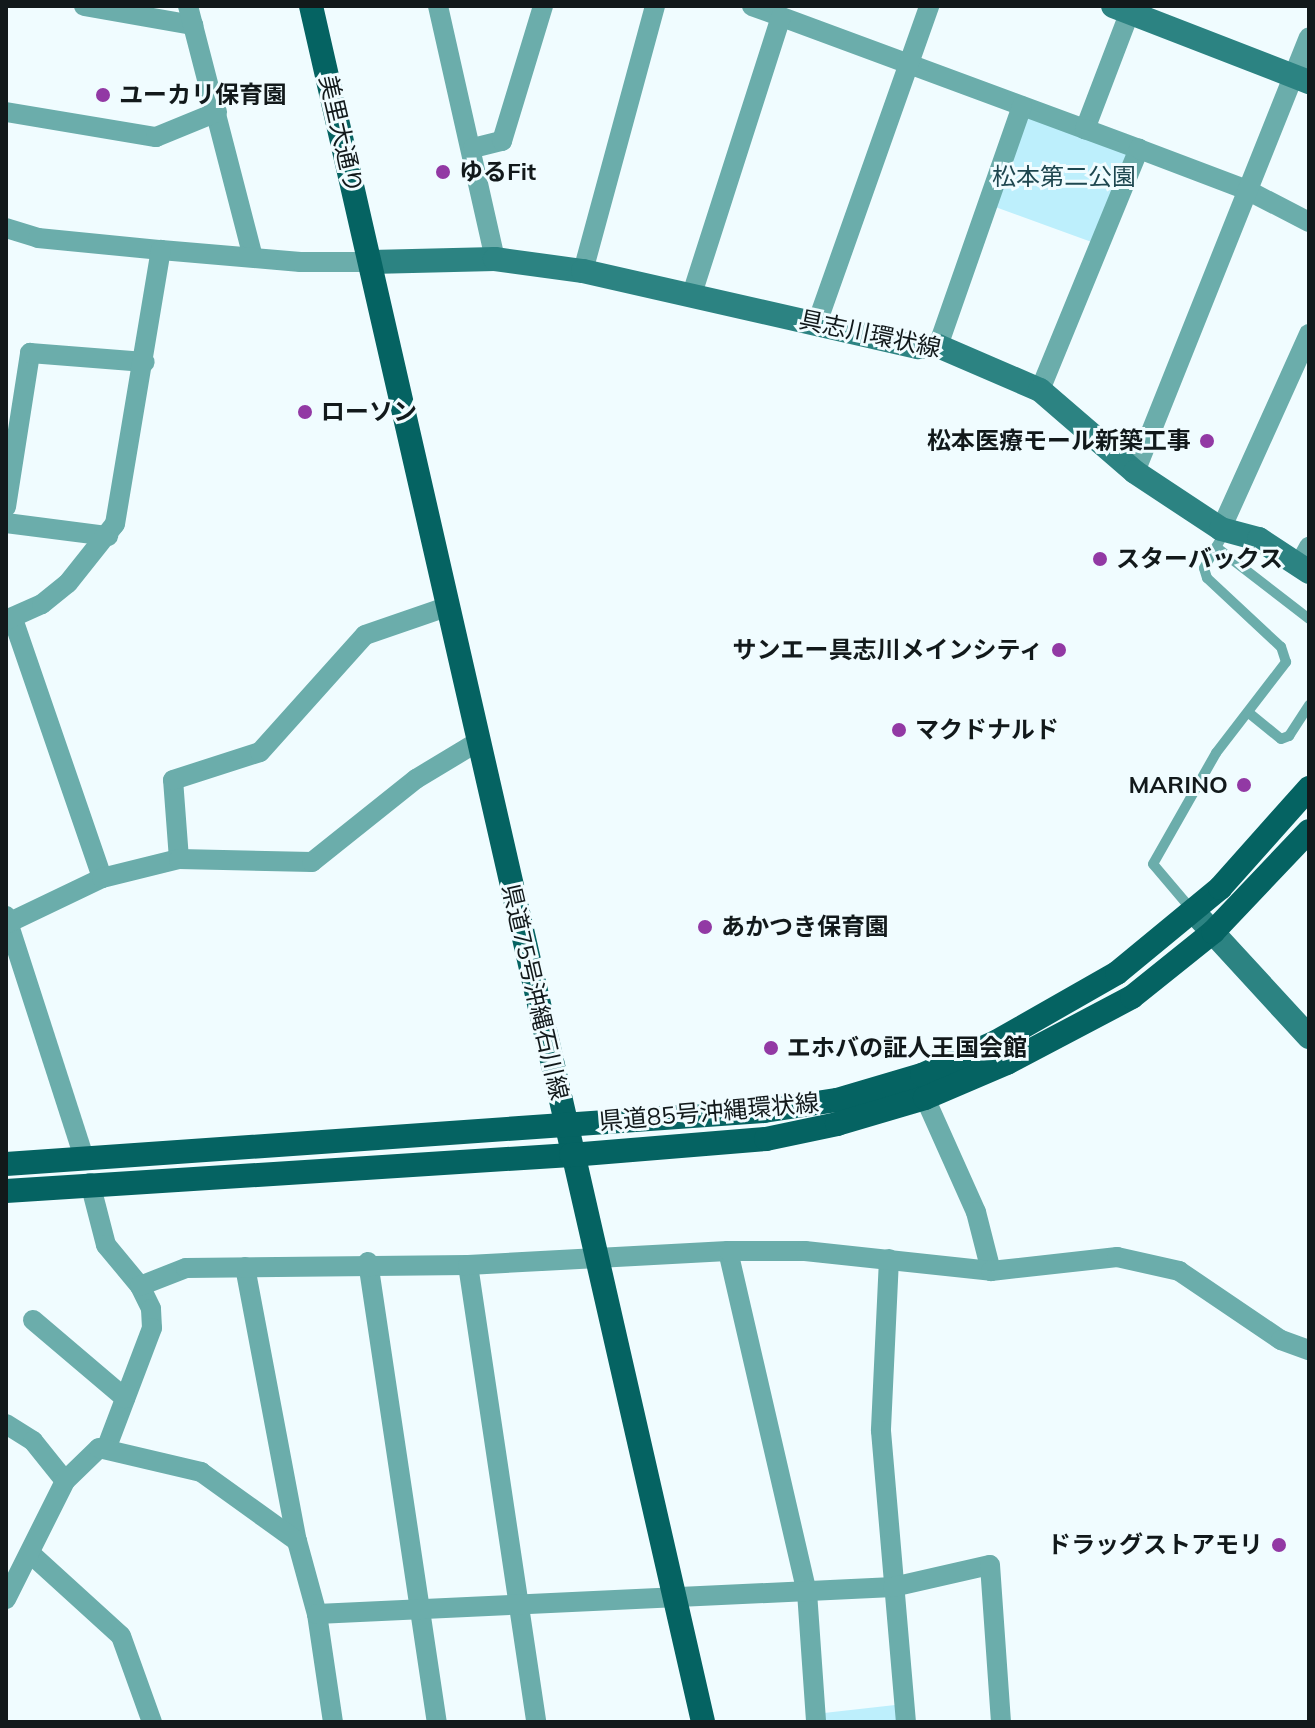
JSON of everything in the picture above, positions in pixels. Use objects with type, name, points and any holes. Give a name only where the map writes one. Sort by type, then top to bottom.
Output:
[{"type":"main road","name":"美里大通り","points":[[311,6],[371,262]]},
{"type":"main road","points":[[1125,8],[1302,78]]},
{"type":"main road","name":"具志川環状線","points":[[371,262],[495,259],[583,271],[918,347],[938,346],[1040,390],[1135,472],[1221,535],[1259,539],[1306,561]]},
{"type":"main road","name":"県道75号沖縄石川線","points":[[371,262],[571,1155],[598,1255],[703,1722]]},
{"type":"main road","name":"県道85号沖縄環状線","points":[[6,1164],[764,1111],[837,1100],[922,1075],[1067,1005],[1117,973],[1194,912],[1253,856],[1309,788]]},
{"type":"main road","name":"県道85号沖縄環状線","points":[[6,1191],[90,1183],[571,1155],[766,1139],[925,1098],[1078,1030],[1132,997],[1213,932],[1309,831]]},
{"type":"main road","points":[[1194,912],[1309,1037]]},
{"type":"street","points":[[84,6],[190,16],[253,257]]},
{"type":"street","points":[[438,6],[473,148],[495,259]]},
{"type":"street","points":[[473,148],[502,141],[543,6]]},
{"type":"street","points":[[583,271],[655,6]]},
{"type":"street","points":[[752,6],[1247,190],[1309,222]]},
{"type":"street","points":[[817,323],[929,6]]},
{"type":"street","points":[[1085,129],[1125,8]]},
{"type":"street","points":[[692,294],[781,17]]},
{"type":"street","points":[[1135,472],[1247,190],[1302,78],[1309,38]]},
{"type":"street","points":[[938,346],[1022,106]]},
{"type":"street","points":[[6,112],[156,137],[217,112]]},
{"type":"street","points":[[1040,390],[1139,149]]},
{"type":"street","points":[[6,228],[38,238],[161,250],[371,262]]},
{"type":"street","points":[[102,878],[9,620],[42,604],[68,583],[115,524],[145,362],[161,250]]},
{"type":"street","points":[[1221,535],[1309,334]]},
{"type":"street","points":[[6,507],[14,420],[30,353],[145,362]]},
{"type":"street","points":[[6,523],[108,536]]},
{"type":"street","points":[[179,859],[173,780],[260,752],[365,635],[449,606]]},
{"type":"street","points":[[84,1158],[7,921],[102,878],[179,859],[312,862],[416,779],[479,741]]},
{"type":"street","points":[[925,1098],[976,1212],[991,1271]]},
{"type":"street","points":[[90,1183],[106,1245],[140,1286],[151,1309],[152,1328],[106,1449]]},
{"type":"street","points":[[140,1286],[186,1268],[368,1262],[468,1265],[598,1255],[728,1251],[805,1251],[991,1271],[1117,1257],[1179,1271],[1281,1340],[1309,1350]]},
{"type":"street","points":[[728,1251],[807,1592],[816,1722]]},
{"type":"street","points":[[889,1259],[881,1431],[906,1722]]},
{"type":"street","points":[[368,1262],[423,1606],[437,1722]]},
{"type":"street","points":[[468,1265],[536,1722]]},
{"type":"street","points":[[245,1267],[297,1541],[317,1614],[333,1722]]},
{"type":"street","points":[[33,1320],[125,1398]]},
{"type":"street","points":[[6,1424],[33,1441],[65,1481]]},
{"type":"street","points":[[6,1599],[32,1555],[65,1481],[99,1448],[201,1472],[297,1541]]},
{"type":"street","points":[[32,1555],[121,1636],[152,1722]]},
{"type":"street","points":[[317,1614],[423,1606],[893,1587],[990,1565],[1001,1722]]},
{"type":"lane","points":[[1194,912],[1153,864],[1216,753],[1286,662],[1281,647],[1207,578],[1204,568],[1221,535],[1309,619]]},
{"type":"lane","points":[[1249,713],[1281,739],[1289,736],[1309,705]]},
{"type":"green space","name":"松本第二公園","points":[[1022,106],[1139,149],[1104,246],[986,204]]},
{"type":"green space","points":[[904,1704],[906,1722],[816,1722],[815,1714]]},
{"type":"place","name":"ユーカリ保育園","points":[[103,95]]},
{"type":"place","name":"ゆるFit","points":[[443,172]]},
{"type":"place","name":"ローソン","points":[[305,412]]},
{"type":"place","name":"松本医療モール新築工事","points":[[1207,441]]},
{"type":"place","name":"スターバックス","points":[[1100,559]]},
{"type":"place","name":"サンエー具志川メインシティ","points":[[1059,650]]},
{"type":"place","name":"マクドナルド","points":[[899,730]]},
{"type":"place","name":"MARINO","points":[[1244,785]]},
{"type":"place","name":"あかつき保育園","points":[[705,927]]},
{"type":"place","name":"エホバの証人王国会館","points":[[771,1048]]},
{"type":"place","name":"ドラッグストアモリ","points":[[1279,1545]]}]
